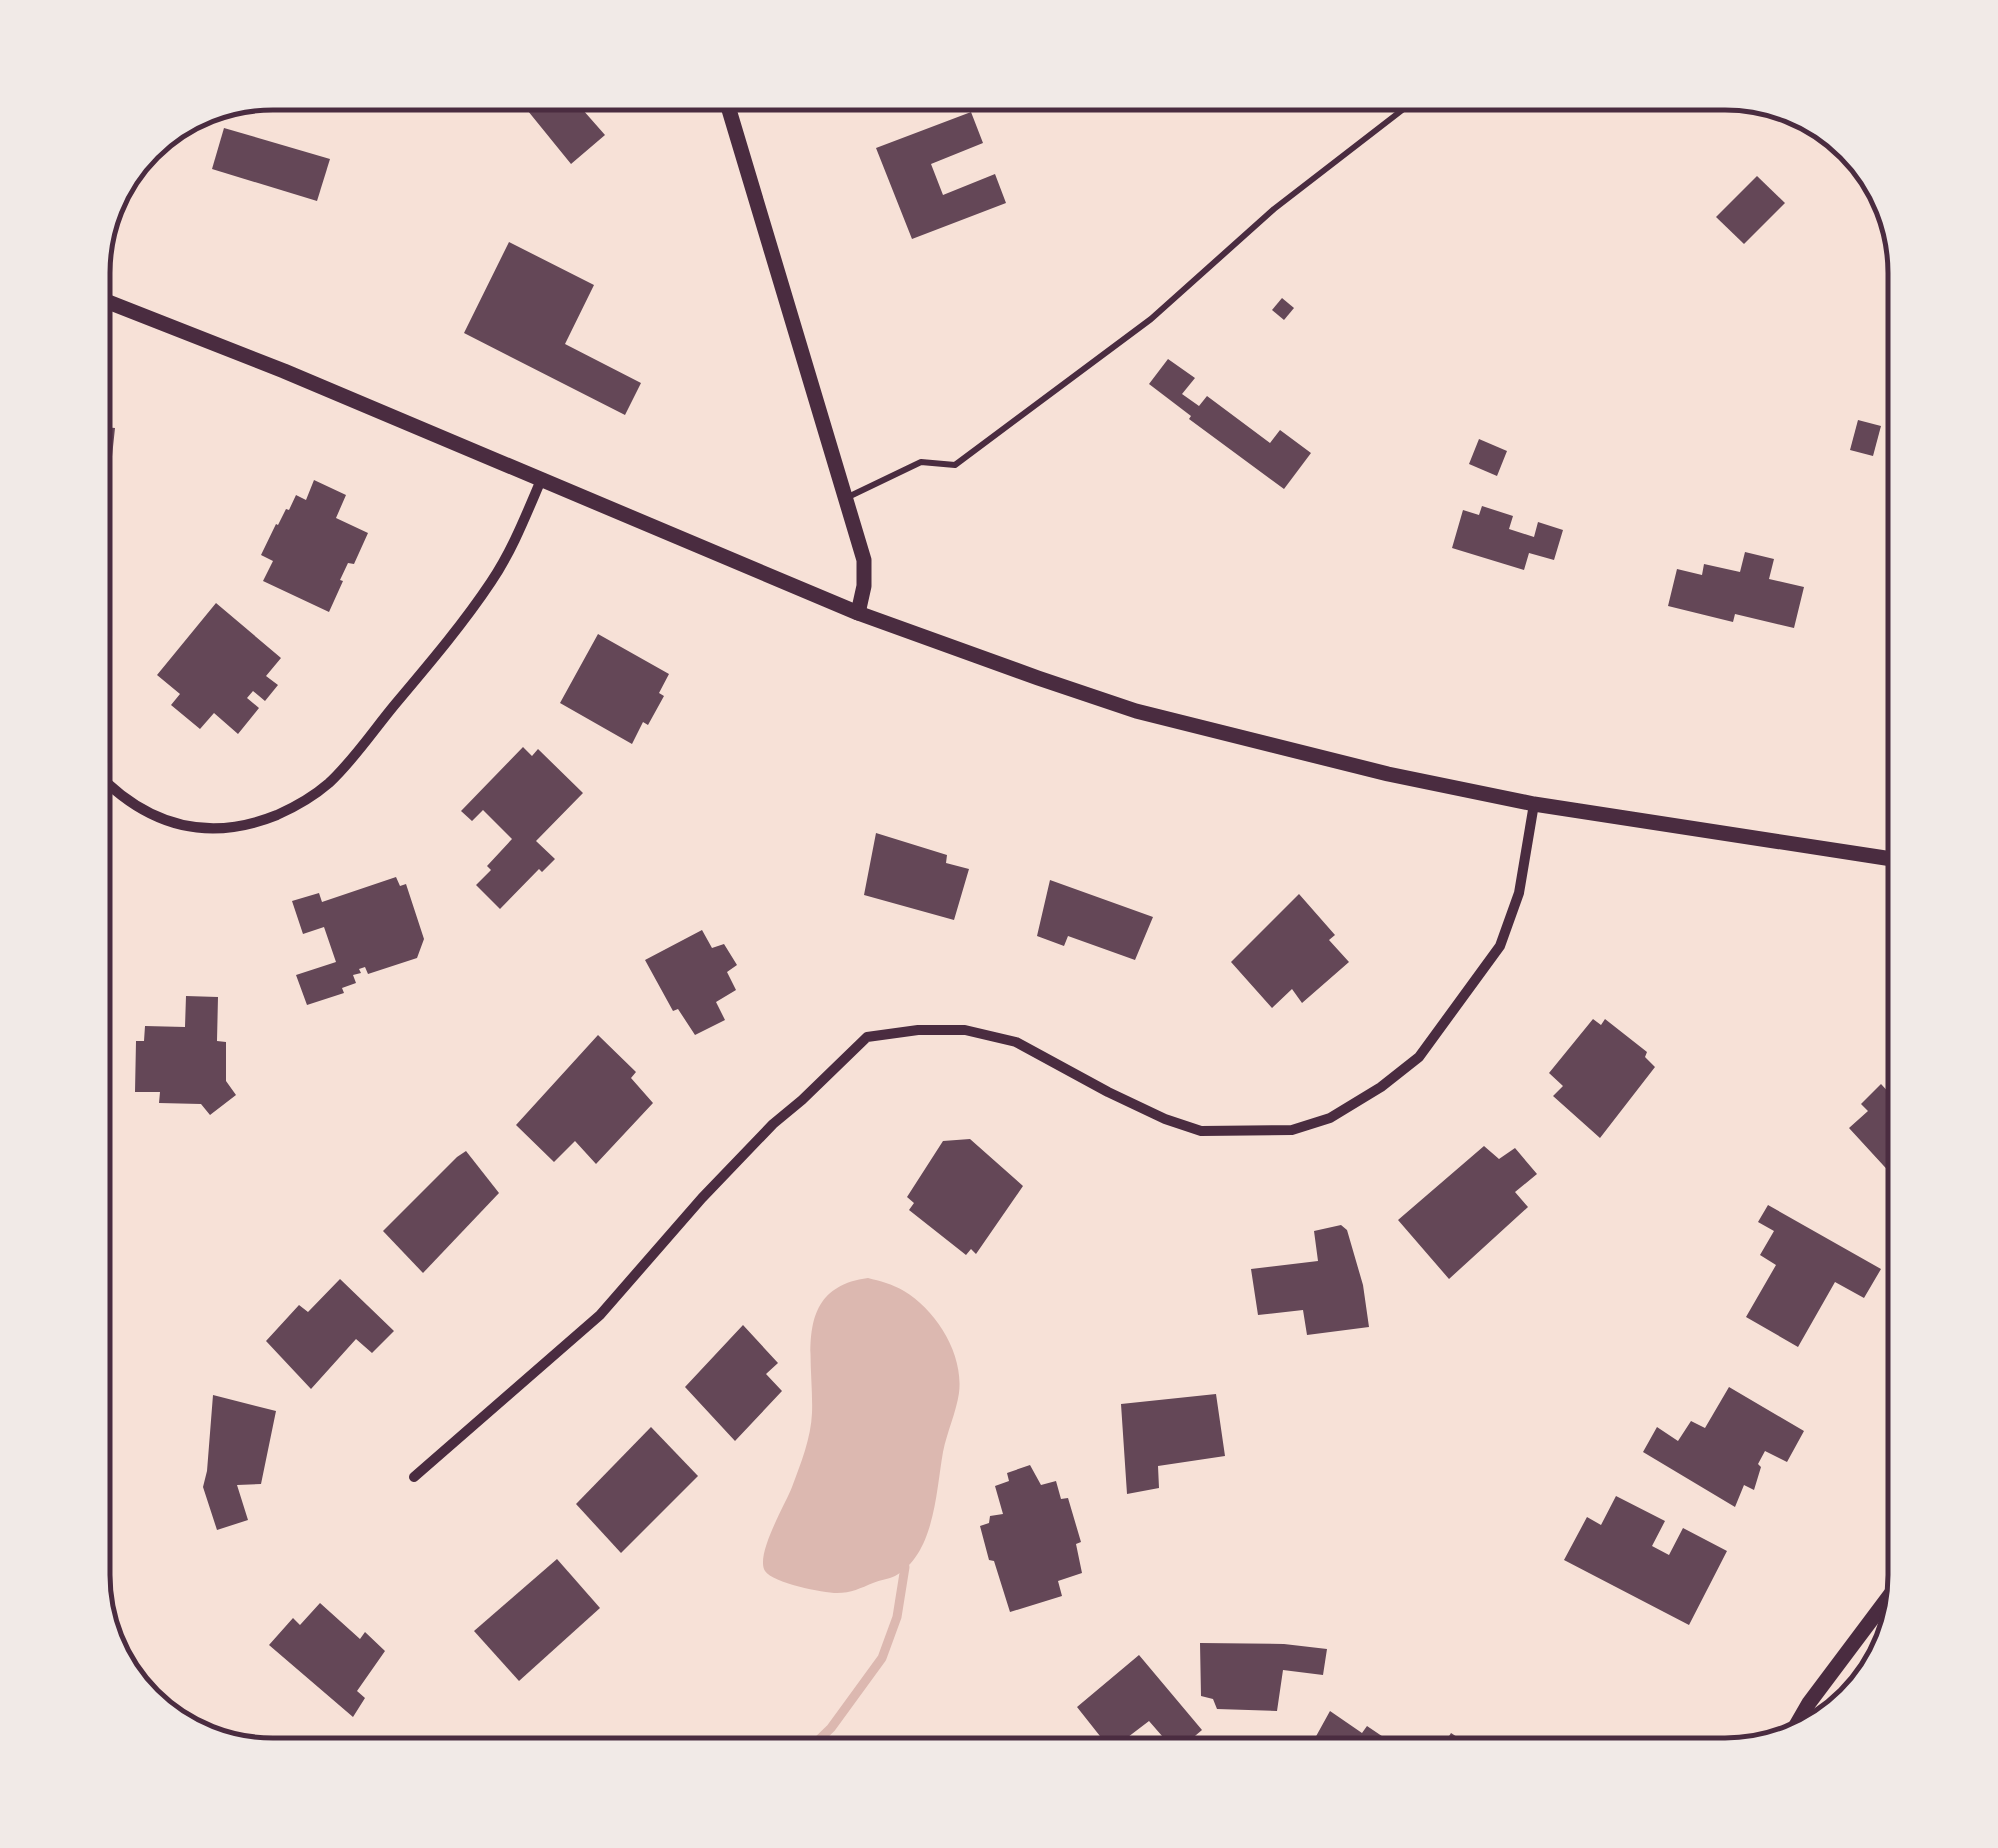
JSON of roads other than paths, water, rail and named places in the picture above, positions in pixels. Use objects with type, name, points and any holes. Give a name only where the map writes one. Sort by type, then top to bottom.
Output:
[{"type":"street","points":[[729,110],[864,560],[858,613]]},
{"type":"street","points":[[110,303],[284,371],[858,613],[1136,710],[1388,774],[1534,804],[1888,858]]},
{"type":"street","points":[[110,784],[128,801],[181,826],[211,829],[260,822],[312,796],[330,782],[358,749],[491,582],[541,480]]},
{"type":"street","points":[[414,1477],[600,1314],[773,1124],[866,1037],[918,1030],[964,1030],[1016,1042],[1108,1092],[1201,1131],[1292,1130],[1330,1118],[1381,1087],[1419,1057],[1500,946],[1519,894],[1534,804]]},
{"type":"street","points":[[1799,1720],[1885,1602]]},
{"type":"lane","points":[[845,499],[922,462],[955,465],[1151,319],[1274,209],[1402,110]]},
{"type":"waterway","points":[[821,1738],[882,1658],[897,1617],[905,1567]]}]
